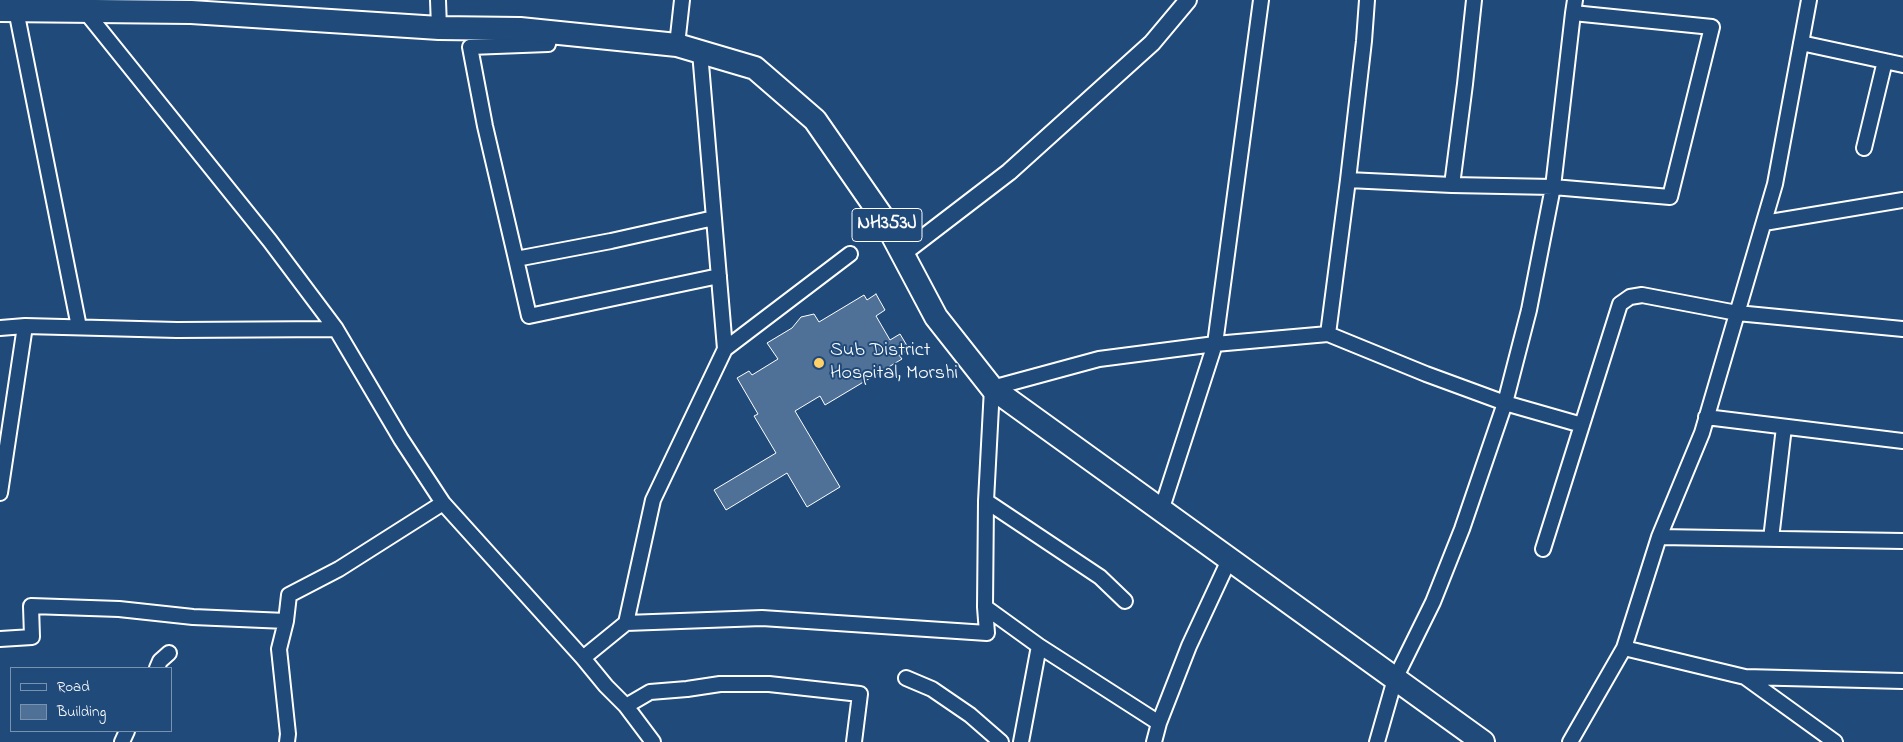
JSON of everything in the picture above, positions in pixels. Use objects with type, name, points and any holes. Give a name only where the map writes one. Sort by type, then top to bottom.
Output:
[{"type":"highway","name":"NH353J","points":[[165,6],[438,28],[520,29],[677,45],[755,68],[814,120],[885,221],[936,317],[992,388],[1483,742]]},
{"type":"highway","points":[[8,10],[85,11],[165,6]]},
{"type":"street","points":[[438,0],[438,28]]},
{"type":"street","points":[[677,45],[682,0]]},
{"type":"street","points":[[902,254],[1009,172],[1152,43],[1188,0]]},
{"type":"street","points":[[1161,511],[1215,344],[1261,0]]},
{"type":"street","points":[[1328,334],[1348,180],[1367,0]]},
{"type":"street","points":[[1452,185],[1474,0]]},
{"type":"street","points":[[1570,742],[1624,648],[1658,537],[1694,455],[1706,418],[1775,184],[1809,0]]},
{"type":"street","points":[[1348,180],[1553,187],[1670,197],[1712,27],[1574,6],[1553,187],[1529,310],[1505,403],[1462,529],[1434,602],[1394,679],[1378,742]]},
{"type":"street","points":[[8,10],[79,327]]},
{"type":"street","points":[[85,11],[270,241],[336,329],[401,439],[443,503],[626,706],[646,739]]},
{"type":"street","points":[[550,32],[548,44],[470,47],[485,126],[529,316],[719,276]]},
{"type":"street","points":[[1801,43],[1903,65]]},
{"type":"street","points":[[700,52],[725,349]]},
{"type":"street","points":[[1864,148],[1885,61]]},
{"type":"street","points":[[1764,223],[1903,200]]},
{"type":"street","points":[[516,259],[611,241],[714,218]]},
{"type":"street","points":[[626,623],[653,500],[725,349],[850,254]]},
{"type":"street","points":[[1543,549],[1620,304],[1630,296],[1642,295],[1737,314],[1903,329]]},
{"type":"street","points":[[0,328],[25,326],[176,330],[336,329]]},
{"type":"street","points":[[0,493],[25,326]]},
{"type":"street","points":[[583,658],[626,623],[762,618],[987,633],[986,501],[992,388],[1100,359],[1215,344],[1328,334],[1426,374],[1505,403],[1582,425]]},
{"type":"street","points":[[1706,418],[1903,441]]},
{"type":"street","points":[[1771,539],[1784,427]]},
{"type":"street","points":[[986,501],[1100,577],[1125,601]]},
{"type":"street","points":[[287,742],[288,734],[279,649],[286,621],[289,595],[339,570],[443,503]]},
{"type":"street","points":[[1658,537],[1903,541]]},
{"type":"street","points":[[1154,742],[1159,723],[1189,646],[1229,560]]},
{"type":"street","points":[[0,639],[32,638],[32,606],[119,609],[193,617],[286,621]]},
{"type":"street","points":[[986,607],[1039,646],[1159,723]]},
{"type":"street","points":[[1021,742],[1039,646]]},
{"type":"street","points":[[1624,648],[1745,677],[1903,681]]},
{"type":"street","points":[[157,667],[160,661],[168,653]]},
{"type":"street","points":[[1745,677],[1835,742]]},
{"type":"street","points":[[906,678],[932,689],[970,715],[1001,742]]},
{"type":"street","points":[[626,706],[650,692],[720,684],[769,684],[860,694],[854,742]]},
{"type":"building","points":[[876,294],[885,310],[876,316],[890,340],[900,334],[909,349],[899,355],[902,359],[825,405],[820,396],[795,411],[840,487],[807,507],[787,473],[726,510],[714,490],[776,453],[754,416],[758,414],[737,378],[749,371],[752,375],[778,359],[767,343],[792,328],[801,317],[814,314],[819,322],[864,295],[867,300]]},
{"type":"place","name":"Sub District Hospital, Morshi","points":[[819,363]]}]
